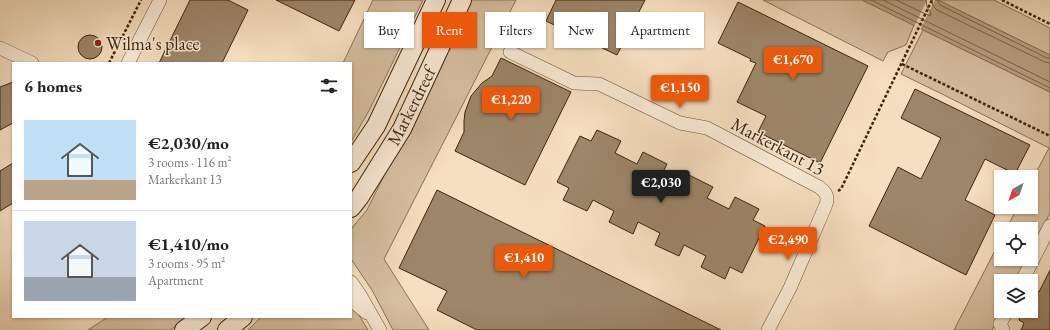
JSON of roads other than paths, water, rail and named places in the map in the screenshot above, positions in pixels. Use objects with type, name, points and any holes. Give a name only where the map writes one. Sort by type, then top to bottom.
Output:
[{"type":"main road","name":"Markerdreef","points":[[352,162],[376,126],[436,0]]},
{"type":"main road","name":"Markerdreef","points":[[352,207],[402,129],[462,0]]},
{"type":"main road","points":[[184,330],[201,318]]},
{"type":"main road","points":[[227,330],[243,318]]},
{"type":"street","points":[[129,62],[160,0]]},
{"type":"street","points":[[0,48],[30,62]]},
{"type":"street","name":"Markerkant 13","points":[[510,52],[574,83],[599,84],[680,123],[707,128],[824,191],[828,201],[793,282],[768,330]]},
{"type":"street","points":[[1026,274],[1050,226]]},
{"type":"street","points":[[352,284],[380,330]]},
{"type":"street","points":[[352,301],[373,318]]},
{"type":"water","points":[[862,0],[938,0],[1050,55],[1050,92]]},
{"type":"place","name":"Wilma's place","points":[[98,43]]}]
